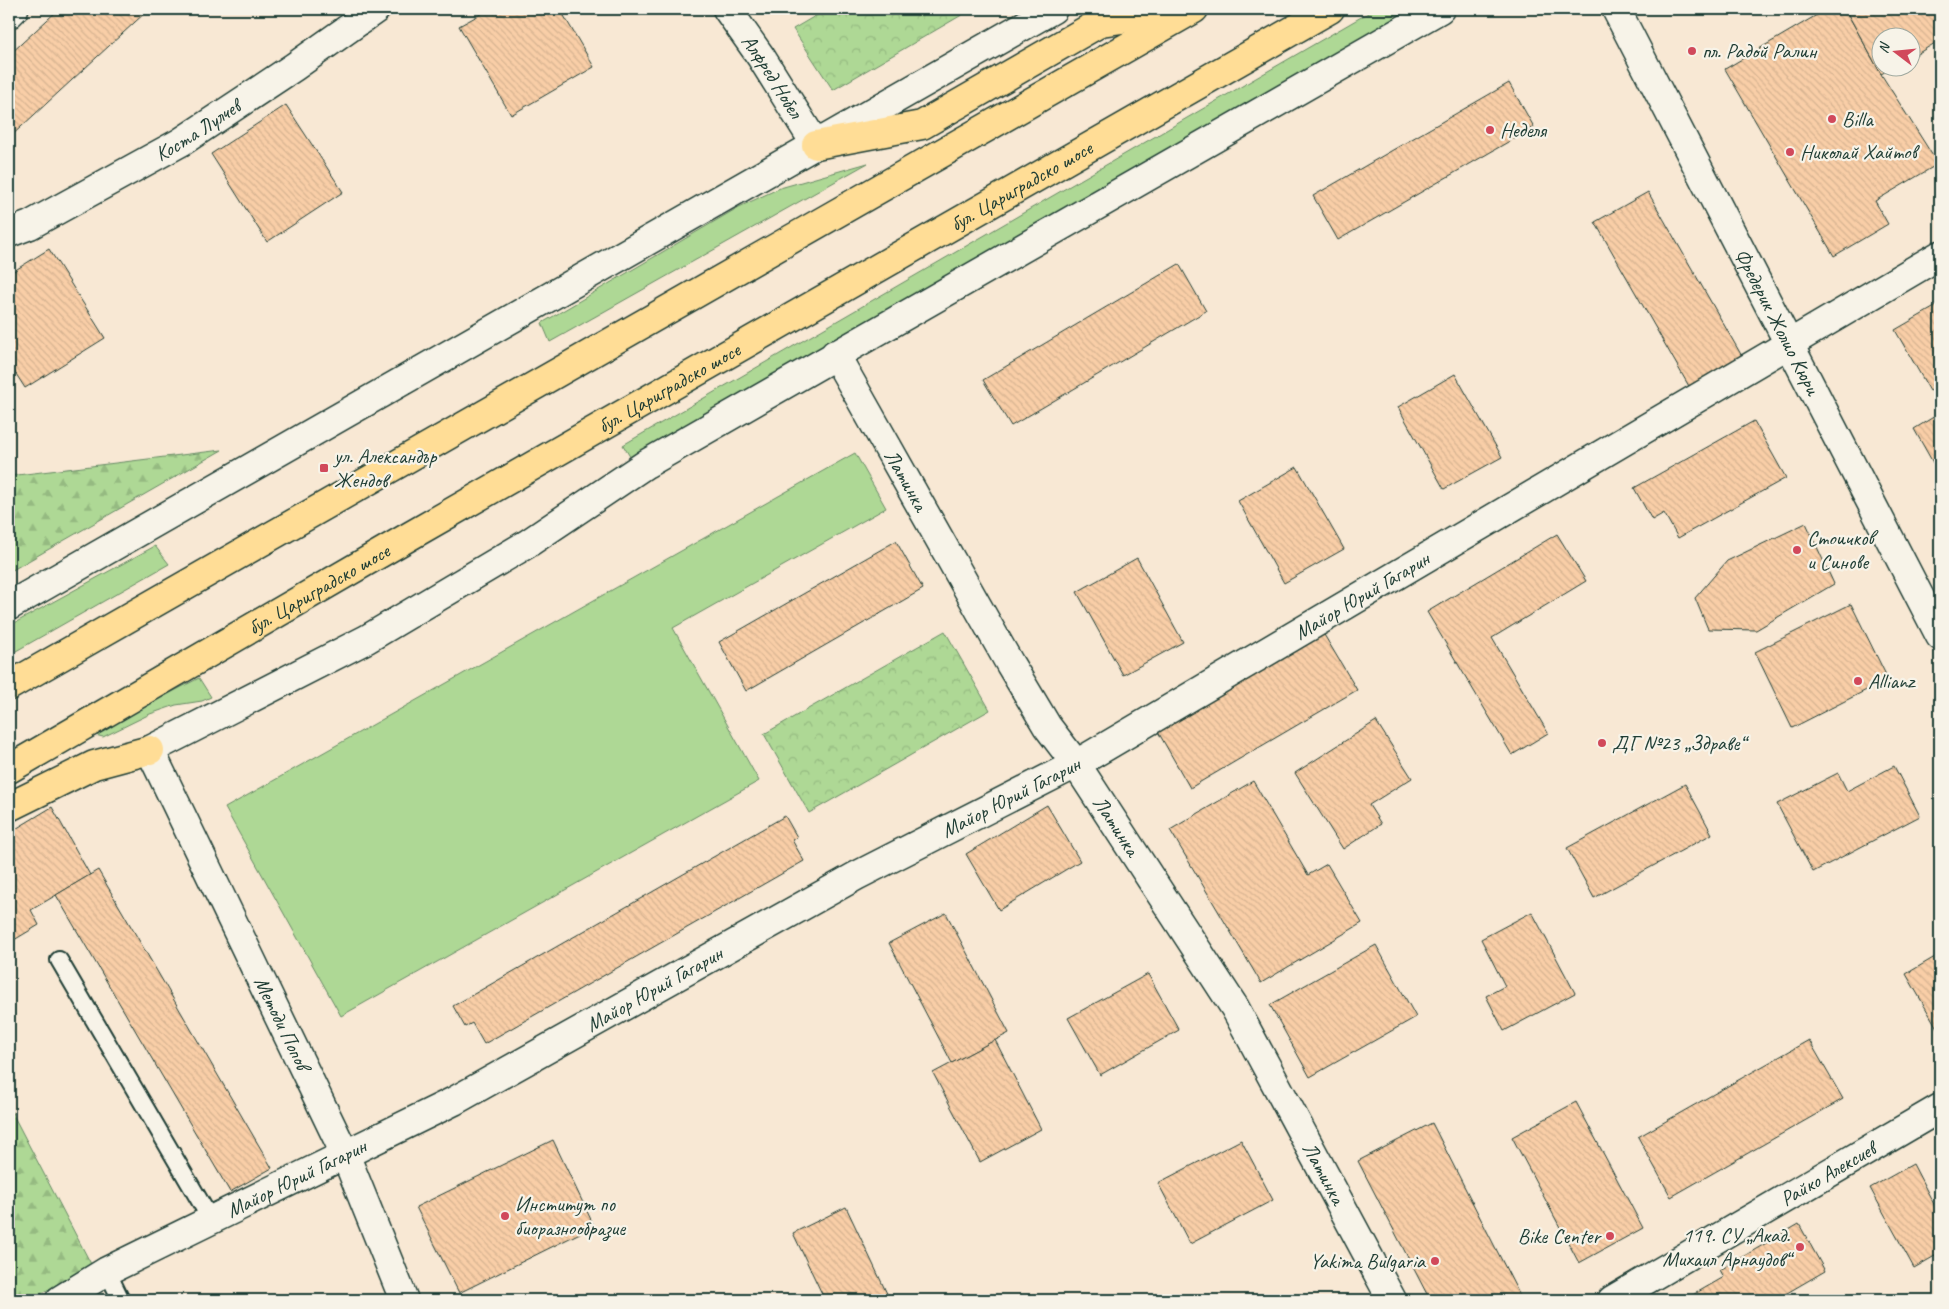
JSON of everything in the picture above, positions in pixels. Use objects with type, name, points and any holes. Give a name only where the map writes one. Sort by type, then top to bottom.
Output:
[{"type":"highway","points":[[816,145],[922,126],[1101,22],[1193,9]]},
{"type":"highway","points":[[9,686],[1193,9]]},
{"type":"highway","name":"бул. Цариградско шосе","points":[[9,769],[419,531],[1330,9]]},
{"type":"highway","points":[[9,807],[94,764],[150,750]]},
{"type":"street","points":[[9,14],[14,9]]},
{"type":"street","name":"Коста Лулчев","points":[[9,233],[30,225],[180,142],[294,67],[376,9]]},
{"type":"street","name":"Алфред Нобел","points":[[727,9],[761,57],[816,145]]},
{"type":"street","points":[[9,606],[1053,9]]},
{"type":"street","points":[[150,750],[367,639],[527,544],[646,464],[1440,9]]},
{"type":"street","name":"Фредерик Жолио Кюри","points":[[1616,9],[1940,636]]},
{"type":"street","name":"Майор Юрий Гагарин","points":[[60,1300],[107,1272],[454,1101],[856,876],[1076,764],[1940,255]]},
{"type":"street","name":"Латинка","points":[[835,354],[1047,726],[1076,764],[1235,1008],[1392,1300]]},
{"type":"street","name":"Методи Попов","points":[[150,750],[345,1154],[404,1300]]},
{"type":"street","name":"Райко Алексиев","points":[[1612,1300],[1940,1108]]},
{"type":"lane","points":[[59,960],[210,1220]]},
{"type":"lane","points":[[107,1272],[121,1300]]},
{"type":"green space","points":[[827,9],[972,9],[833,90],[793,29]]},
{"type":"green space","points":[[1375,9],[1413,9],[632,460],[623,445]]},
{"type":"green space","points":[[868,163],[550,342],[542,323],[739,207],[780,188]]},
{"type":"green space","points":[[222,450],[9,572],[9,476]]},
{"type":"green space","points":[[855,453],[886,508],[673,628],[759,781],[341,1016],[225,808]]},
{"type":"green space","points":[[155,546],[169,564],[9,655],[9,626]]},
{"type":"green space","points":[[945,631],[990,710],[809,813],[764,734]]},
{"type":"green space","points":[[199,678],[211,697],[202,701],[176,705],[150,714],[103,737],[91,734]]},
{"type":"green space","points":[[9,1107],[91,1264],[31,1300],[9,1300]]},
{"type":"building","points":[[59,9],[145,9],[147,11],[9,138],[9,55]]},
{"type":"building","points":[[490,9],[560,9],[594,67],[511,115],[459,26]]},
{"type":"building","name":"Billa","points":[[1827,9],[1845,9],[1872,58],[1872,78],[1884,78],[1938,164],[1875,201],[1888,224],[1834,256],[1725,69]]},
{"type":"building","points":[[1845,9],[1940,9],[1940,40],[1922,51],[1922,28],[1872,28],[1872,58]]},
{"type":"building","points":[[1509,83],[1534,127],[1338,240],[1313,196]]},
{"type":"building","points":[[286,105],[343,192],[267,242],[211,154]]},
{"type":"building","points":[[1648,192],[1743,358],[1690,388],[1595,222]]},
{"type":"building","points":[[49,249],[105,338],[25,388],[9,363],[9,274]]},
{"type":"building","points":[[1179,264],[1206,311],[1011,426],[983,380]]},
{"type":"building","points":[[1940,304],[1940,385],[1930,391],[1895,330]]},
{"type":"building","points":[[1455,374],[1502,457],[1444,489],[1398,407]]},
{"type":"building","points":[[1940,413],[1940,475],[1914,429]]},
{"type":"building","points":[[1754,421],[1786,478],[1678,538],[1664,513],[1652,520],[1634,488]]},
{"type":"building","points":[[1297,467],[1344,549],[1284,583],[1238,501]]},
{"type":"building","points":[[1806,523],[1834,584],[1756,630],[1708,629],[1695,598],[1727,561]]},
{"type":"building","points":[[1557,534],[1586,581],[1492,638],[1548,733],[1512,755],[1427,612]]},
{"type":"building","points":[[896,541],[923,589],[746,691],[719,642]]},
{"type":"building","points":[[1137,558],[1183,642],[1123,675],[1077,592]]},
{"type":"building","points":[[1851,604],[1888,679],[1792,728],[1755,652]]},
{"type":"building","points":[[1323,633],[1357,690],[1190,788],[1157,730]]},
{"type":"building","points":[[1376,721],[1412,778],[1369,805],[1381,824],[1343,849],[1295,773]]},
{"type":"building","points":[[1894,766],[1920,816],[1813,872],[1777,804],[1838,773],[1847,791]]},
{"type":"building","points":[[1253,781],[1308,875],[1327,864],[1362,923],[1261,983],[1170,830]]},
{"type":"building","points":[[1685,784],[1712,834],[1594,898],[1567,848]]},
{"type":"building","points":[[1047,805],[1080,861],[999,910],[966,854]]},
{"type":"building","points":[[52,807],[90,875],[31,910],[39,925],[9,943],[9,833]]},
{"type":"building","points":[[785,816],[797,837],[792,840],[804,861],[484,1044],[472,1023],[465,1027],[453,1006]]},
{"type":"building","points":[[98,870],[272,1168],[230,1192],[56,895]]},
{"type":"building","points":[[1532,912],[1575,993],[1504,1031],[1486,996],[1505,986],[1481,939]]},
{"type":"building","points":[[946,913],[1009,1033],[952,1063],[889,943]]},
{"type":"building","points":[[1376,945],[1416,1017],[1310,1077],[1270,1005]]},
{"type":"building","points":[[1940,954],[1940,1033],[1906,974]]},
{"type":"building","points":[[1148,974],[1179,1030],[1100,1075],[1068,1018]]},
{"type":"building","points":[[995,1040],[1041,1129],[980,1162],[933,1073]]},
{"type":"building","points":[[1809,1040],[1843,1099],[1671,1197],[1638,1137]]},
{"type":"building","points":[[1576,1102],[1643,1228],[1579,1263],[1512,1137]]},
{"type":"building","points":[[1432,1123],[1522,1300],[1430,1300],[1358,1161]]},
{"type":"building","name":"Институт по биоразнообразие","points":[[553,1140],[594,1226],[459,1293],[416,1207]]},
{"type":"building","points":[[1241,1140],[1273,1200],[1190,1244],[1158,1183]]},
{"type":"building","points":[[1913,1164],[1940,1216],[1940,1253],[1914,1268],[1870,1188]]},
{"type":"building","points":[[846,1207],[890,1300],[825,1300],[793,1233]]},
{"type":"building","points":[[1799,1224],[1825,1271],[1775,1300],[1684,1300],[1724,1277],[1720,1270]]},
{"type":"place","name":"пл. Радой Ралин","points":[[1692,51]]},
{"type":"place","name":"Billa","points":[[1832,119]]},
{"type":"place","name":"Неделя","points":[[1490,130]]},
{"type":"place","name":"Николай Хайтов","points":[[1790,152]]},
{"type":"place","name":"ул. Александър Жендов","points":[[324,468]]},
{"type":"place","name":"Стоичков и Синове","points":[[1797,550]]},
{"type":"place","name":"Allianz","points":[[1858,681]]},
{"type":"place","name":"ДГ №23 „Здраве“","points":[[1602,743]]},
{"type":"place","name":"Институт по биоразнообразие","points":[[505,1216]]},
{"type":"place","name":"Bike Center","points":[[1610,1236]]},
{"type":"place","name":"119. СУ „Акад. Михаил Арнаудов“","points":[[1800,1247]]},
{"type":"place","name":"Yakima Bulgaria","points":[[1435,1261]]}]
